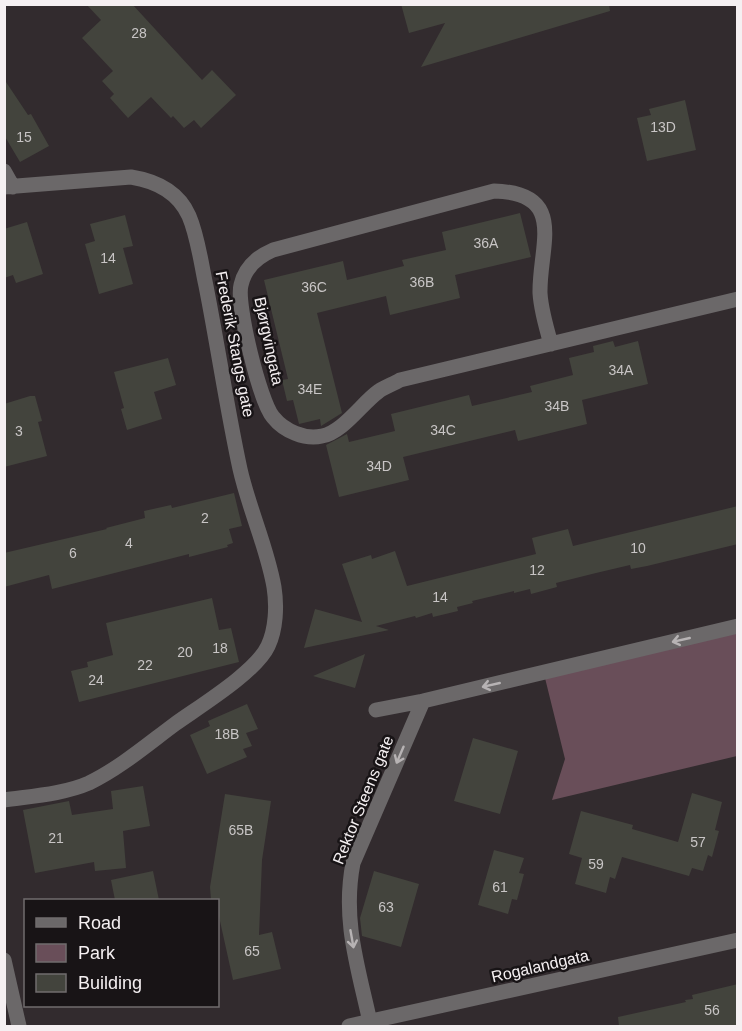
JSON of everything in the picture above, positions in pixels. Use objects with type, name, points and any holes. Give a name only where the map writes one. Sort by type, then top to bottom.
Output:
[{"type":"street","name":"Frederik Stangs gate","points":[[4,171],[9,187],[131,177],[149,180],[164,187],[178,200],[188,214],[196,238],[240,471],[274,587],[275,609],[273,630],[268,647],[257,661],[233,682],[132,756],[87,784],[67,790],[4,800]]},
{"type":"street","name":"Bjørgvingata","points":[[551,344],[540,295],[546,228],[541,210],[527,198],[512,192],[494,191],[273,250],[258,257],[246,270],[240,286],[240,308],[263,399],[272,416],[285,429],[304,436],[323,436],[341,426],[379,391],[400,380],[551,344],[738,299]]},
{"type":"street","name":"Rektor Steens gate","points":[[376,710],[423,701],[738,626]]},
{"type":"street","name":"Rektor Steens gate","points":[[370,1022],[348,916],[349,885],[353,863],[423,701]]},
{"type":"street","name":"Rogalandgata","points":[[349,1026],[738,940]]},
{"type":"street","points":[[4,960],[19,1026]]},
{"type":"green space","points":[[737,633],[737,756],[552,800],[565,759],[545,678]]},
{"type":"building","points":[[86,4],[132,4],[202,80],[212,70],[236,95],[201,128],[194,120],[184,128],[151,97],[128,118],[110,98],[114,94],[102,81],[113,71],[82,38],[101,20]]},
{"type":"building","points":[[401,4],[609,4],[610,11],[421,67],[445,23],[409,33]]},
{"type":"building","points":[[4,79],[28,115],[31,114],[49,146],[20,162],[4,135]]},
{"type":"building","points":[[685,100],[696,150],[647,161],[637,118],[651,115],[649,109]]},
{"type":"building","points":[[520,213],[531,257],[455,275],[460,298],[390,315],[386,296],[317,313],[342,413],[321,426],[320,419],[299,424],[293,400],[287,401],[282,380],[288,379],[264,280],[343,261],[347,280],[404,266],[402,260],[446,250],[442,232]]},
{"type":"building","points":[[125,215],[133,246],[123,248],[133,284],[99,294],[85,244],[95,241],[90,224]]},
{"type":"building","points":[[27,222],[43,274],[16,283],[13,275],[4,278],[4,229]]},
{"type":"building","points":[[613,341],[615,347],[638,341],[648,384],[582,400],[587,424],[518,441],[515,430],[403,457],[409,480],[339,497],[326,445],[347,434],[349,442],[395,431],[391,414],[469,395],[472,406],[532,392],[530,386],[573,375],[569,358],[594,352],[593,346]]},
{"type":"building","points":[[168,358],[176,385],[154,392],[162,419],[127,430],[121,409],[124,408],[114,372]]},
{"type":"building","points":[[35,396],[42,421],[38,422],[47,456],[4,467],[4,404]]},
{"type":"building","points":[[234,493],[242,526],[229,529],[233,543],[227,545],[228,547],[189,557],[189,554],[52,589],[49,575],[4,587],[4,553],[145,518],[144,511],[171,505],[172,508]]},
{"type":"building","points":[[738,506],[738,544],[647,566],[631,569],[630,565],[596,573],[556,583],[557,587],[531,594],[530,589],[472,601],[473,603],[457,607],[458,611],[433,617],[432,613],[416,618],[415,616],[376,626],[389,630],[304,648],[315,609],[362,622],[342,564],[371,555],[372,559],[395,551],[407,586],[536,554],[532,538],[568,529],[573,546]]},
{"type":"building","points":[[212,598],[219,630],[231,628],[239,662],[79,702],[71,671],[88,667],[87,662],[113,655],[106,623]]},
{"type":"building","points":[[365,654],[355,688],[313,676]]},
{"type":"building","points":[[247,704],[258,729],[246,733],[252,746],[243,749],[247,757],[207,774],[190,735],[210,726],[208,721]]},
{"type":"building","points":[[473,738],[518,751],[500,814],[454,801]]},
{"type":"building","points":[[143,786],[150,826],[123,831],[126,868],[95,871],[94,862],[35,873],[23,810],[69,801],[72,815],[113,809],[111,791]]},
{"type":"building","points":[[692,793],[722,802],[715,830],[719,831],[712,857],[708,855],[703,871],[692,868],[689,876],[622,857],[615,879],[610,877],[606,893],[575,884],[582,858],[569,854],[581,811],[633,825],[632,829],[678,842]]},
{"type":"building","points":[[225,794],[271,801],[262,860],[259,935],[272,932],[281,969],[233,980],[219,917],[219,899],[211,899],[210,887]]},
{"type":"building","points":[[494,850],[524,858],[519,873],[524,874],[517,900],[512,899],[508,914],[478,905]]},
{"type":"building","points":[[153,871],[159,899],[115,899],[111,880]]},
{"type":"building","points":[[374,871],[419,884],[401,947],[362,936],[360,918]]},
{"type":"building","points":[[738,984],[738,1026],[619,1026],[618,1017],[686,1002],[685,1000],[693,999],[692,995]]}]
